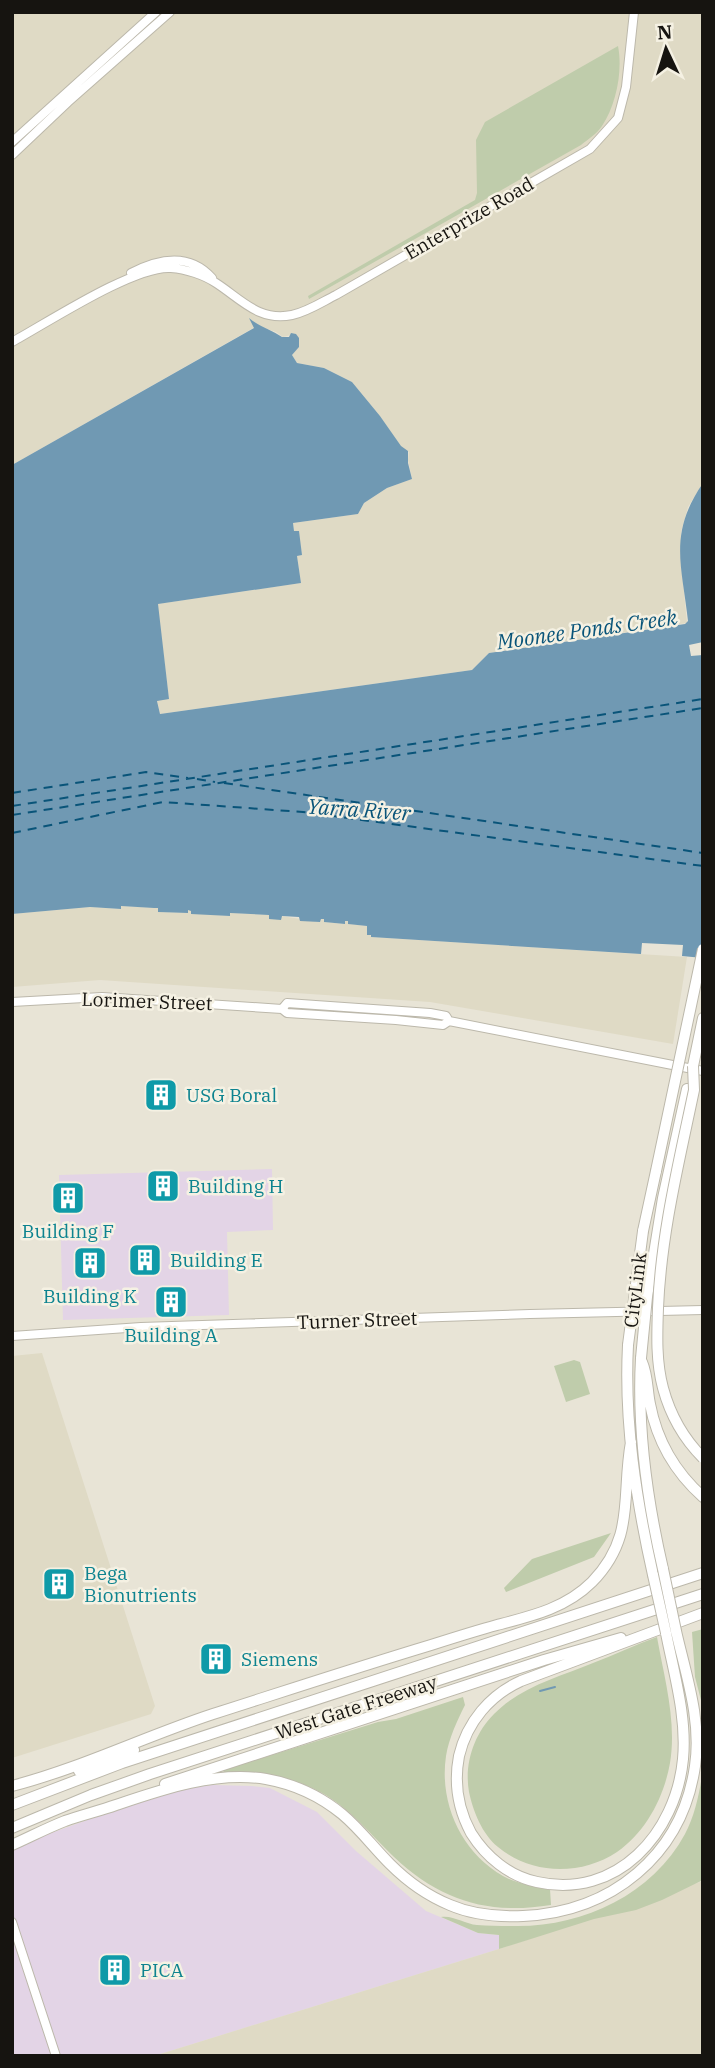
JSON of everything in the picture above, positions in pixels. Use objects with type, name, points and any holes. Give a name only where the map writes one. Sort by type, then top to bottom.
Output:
[{"type":"highway","name":"CityLink","points":[[671,1632],[658,1572],[651,1511],[635,1466],[631,1442],[627,1363],[637,1265],[703,949]]},
{"type":"highway","name":"CityLink","points":[[635,1466],[647,1297],[659,1224],[698,1068],[703,1018]]},
{"type":"highway","points":[[698,1068],[664,1241],[657,1341],[667,1399],[682,1432],[703,1458]]},
{"type":"highway","points":[[641,1358],[647,1373],[648,1397],[653,1418],[663,1445],[679,1472],[703,1497]]},
{"type":"highway","points":[[12,1786],[44,1777],[178,1726],[447,1640],[541,1613],[573,1598],[595,1579],[616,1548],[635,1466]]},
{"type":"highway","name":"West Gate Freeway","points":[[12,1805],[122,1763],[703,1573]]},
{"type":"highway","name":"West Gate Freeway","points":[[12,1828],[150,1774],[703,1594]]},
{"type":"highway","points":[[671,1632],[684,1744],[683,1760],[676,1791],[656,1834],[632,1861],[620,1870],[589,1882],[573,1885],[549,1884],[519,1877],[503,1868],[478,1844],[467,1824],[459,1800],[458,1765],[468,1730],[489,1702],[521,1681],[703,1613]]},
{"type":"highway","points":[[12,1845],[111,1802],[217,1766],[544,1660],[703,1613]]},
{"type":"highway","points":[[67,1821],[142,1796],[194,1783],[227,1777],[266,1780],[302,1790],[334,1808],[410,1882],[450,1905],[490,1916],[536,1915],[572,1909],[615,1891],[639,1874],[670,1835],[685,1805],[695,1767],[696,1731],[690,1689],[671,1632]]},
{"type":"highway","points":[[26,1799],[67,1776],[189,1727],[311,1683]]},
{"type":"street","points":[[12,142],[156,12]]},
{"type":"street","points":[[12,155],[170,12]]},
{"type":"street","name":"Enterprize Road","points":[[12,342],[108,289],[154,269],[187,271],[216,283],[260,314],[276,317],[300,312],[340,293],[590,149],[618,118],[624,102],[634,12]]},
{"type":"street","name":"Lorimer Street","points":[[12,1002],[102,996],[282,1009],[286,1003],[404,1011],[446,1016],[449,1021],[698,1068]]},
{"type":"street","name":"Turner Street","points":[[12,1336],[164,1326],[703,1310]]},
{"type":"street","points":[[12,1922],[56,2056]]},
{"type":"shaded area","points":[[12,12],[703,12],[703,483],[688,507],[681,532],[687,623],[489,653],[472,670],[160,714],[157,700],[169,698],[157,604],[301,583],[297,556],[302,555],[298,531],[294,532],[293,523],[358,514],[364,503],[387,488],[412,479],[409,452],[401,447],[352,382],[324,368],[297,363],[292,355],[299,347],[291,335],[283,337],[251,320],[255,327],[12,465]]},
{"type":"shaded area","points":[[121,906],[158,908],[159,912],[187,913],[191,910],[191,913],[230,916],[230,913],[269,915],[281,919],[281,916],[320,922],[324,919],[324,922],[344,924],[348,921],[349,924],[368,926],[371,937],[687,957],[673,1044],[430,1002],[100,980],[12,987],[12,914],[90,907],[120,909]]},
{"type":"shaded area","points":[[272,1169],[273,1230],[227,1232],[229,1315],[63,1320],[59,1175]]},
{"type":"shaded area","points":[[42,1353],[155,1706],[151,1714],[12,1758],[12,1356]]},
{"type":"shaded area","points":[[213,1785],[270,1788],[317,1812],[356,1851],[426,1911],[478,1933],[499,1935],[499,1949],[154,2056],[12,2056],[12,1851],[40,1837],[157,1795]]},
{"type":"shaded area","points":[[703,1881],[703,2056],[154,2056],[499,1949]]},
{"type":"green space","points":[[618,46],[620,66],[615,98],[598,132],[581,145],[309,299],[308,296],[475,200],[476,140],[485,122]]},
{"type":"green space","points":[[574,1360],[580,1362],[590,1394],[566,1402],[554,1366]]},
{"type":"green space","points":[[611,1533],[594,1557],[506,1592],[504,1588],[532,1559]]},
{"type":"green space","points":[[703,1629],[703,1708],[695,1677],[692,1632]]},
{"type":"green space","points":[[657,1637],[669,1699],[672,1747],[663,1788],[645,1824],[617,1852],[603,1860],[572,1868],[556,1869],[525,1863],[498,1847],[487,1836],[479,1822],[468,1781],[472,1750],[487,1722],[504,1705],[528,1690]]},
{"type":"green space","points":[[463,1697],[465,1705],[449,1743],[445,1774],[446,1791],[456,1825],[475,1854],[488,1866],[514,1881],[550,1889],[551,1905],[528,1908],[486,1906],[448,1894],[412,1872],[351,1814],[322,1793],[287,1779],[262,1774],[224,1773],[223,1770],[378,1722],[396,1719]]},
{"type":"green space","points":[[703,1767],[703,1880],[636,1910],[594,1919],[499,1949],[499,1935],[478,1933],[441,1917],[477,1925],[540,1925],[565,1921],[613,1903],[654,1874],[671,1856],[692,1819]]},
{"type":"water","name":"Yarra River","points":[[249,318],[282,337],[296,334],[299,347],[292,355],[297,363],[324,368],[352,382],[401,446],[408,451],[412,479],[387,488],[364,503],[358,514],[293,523],[294,531],[299,531],[302,555],[297,556],[301,583],[158,604],[169,699],[157,701],[160,714],[472,670],[489,653],[685,624],[688,621],[681,566],[681,534],[692,501],[703,483],[703,642],[689,645],[691,656],[703,655],[703,958],[682,956],[683,945],[642,943],[641,954],[371,937],[367,935],[367,926],[348,924],[348,921],[345,921],[345,924],[324,922],[324,919],[320,922],[300,921],[299,917],[282,916],[281,920],[269,919],[269,915],[191,914],[188,910],[188,913],[158,912],[158,908],[121,906],[121,909],[90,907],[12,914],[12,465],[254,328]]},
{"type":"waterway","points":[[540,1691],[555,1687]]},
{"type":"ferry route","points":[[12,806],[703,699]]},
{"type":"ferry route","points":[[12,815],[703,708]]},
{"type":"ferry route","points":[[12,793],[146,772],[188,778]]},
{"type":"ferry route","points":[[197,779],[215,782]]},
{"type":"ferry route","points":[[224,783],[703,853]]},
{"type":"ferry route","points":[[12,833],[163,802],[303,812],[703,866]]},
{"type":"place","name":"USG Boral","points":[[161,1095]]},
{"type":"place","name":"Building H","points":[[163,1186]]},
{"type":"place","name":"Building F","points":[[68,1198]]},
{"type":"place","name":"Building E","points":[[145,1260]]},
{"type":"place","name":"Building K","points":[[90,1263]]},
{"type":"place","name":"Building A","points":[[171,1302]]},
{"type":"place","name":"Bega Bionutrients","points":[[59,1584]]},
{"type":"place","name":"Siemens","points":[[216,1659]]},
{"type":"place","name":"PICA","points":[[115,1970]]},
{"type":"water label","name":"Moonee Ponds Creek","points":[[587,630]]}]
